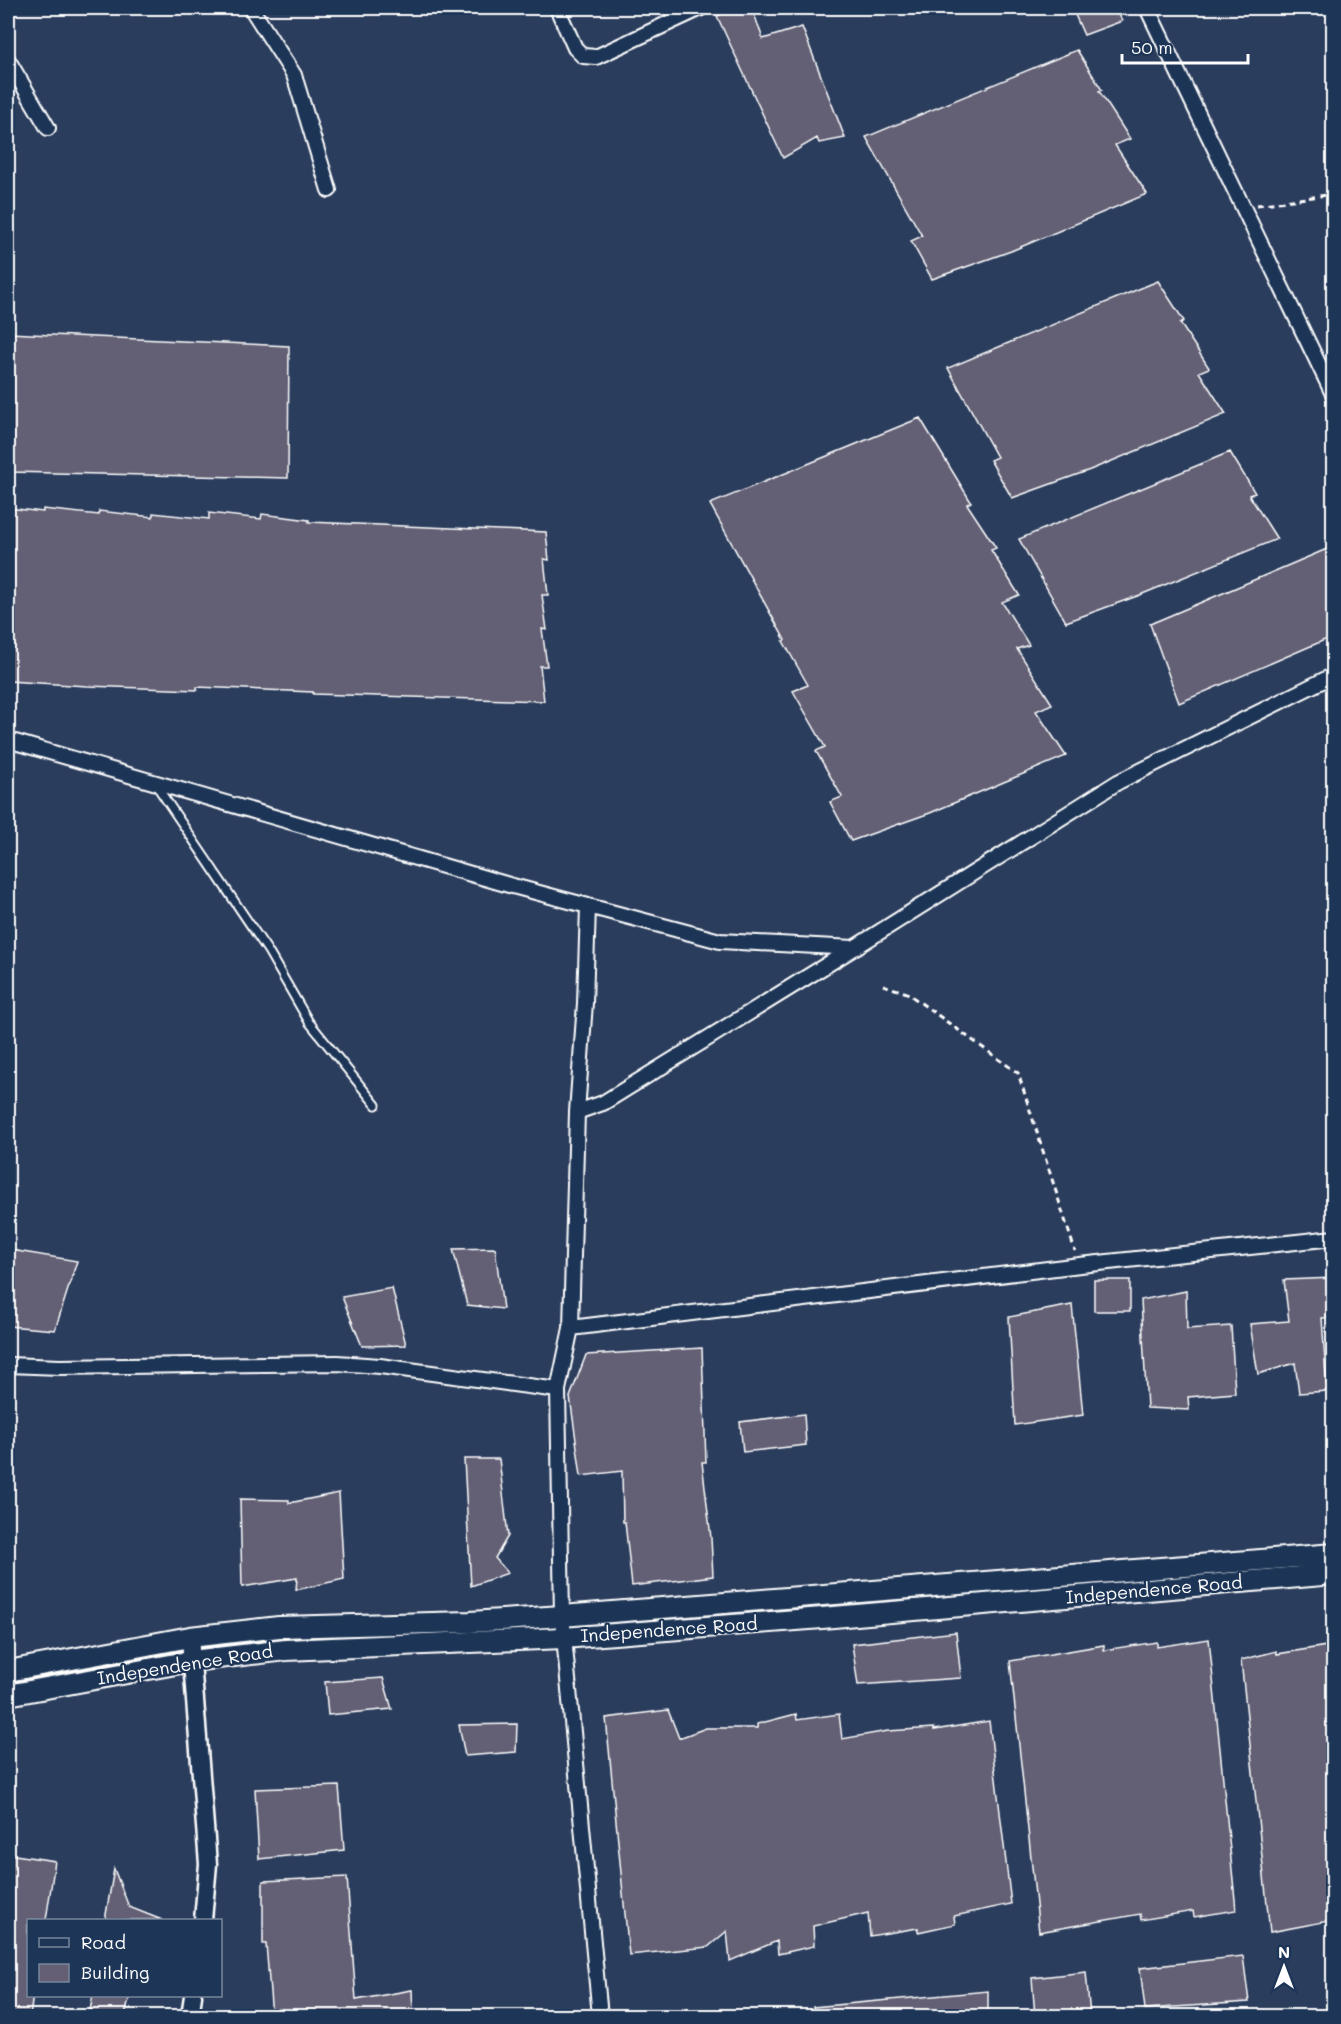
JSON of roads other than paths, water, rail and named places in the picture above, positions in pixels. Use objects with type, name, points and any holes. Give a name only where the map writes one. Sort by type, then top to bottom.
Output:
[{"type":"main road","name":"Independence Road","points":[[8,1671],[190,1637],[279,1628],[471,1622],[562,1616],[1334,1554]]},
{"type":"main road","name":"Independence Road","points":[[8,1695],[192,1661],[286,1650],[563,1638],[1334,1574]]},
{"type":"street","points":[[251,8],[294,75],[328,190]]},
{"type":"street","points":[[557,8],[575,48],[584,56],[596,57],[701,8]]},
{"type":"street","points":[[1147,8],[1334,396]]},
{"type":"street","points":[[8,60],[48,128]]},
{"type":"street","points":[[577,1112],[603,1103],[1118,782],[1334,675]]},
{"type":"street","points":[[8,740],[588,906],[720,941],[854,948]]},
{"type":"street","points":[[588,906],[585,1003],[577,1112],[571,1328],[558,1390],[563,1638],[600,2016]]},
{"type":"street","points":[[571,1328],[1080,1265],[1334,1238]]},
{"type":"street","points":[[8,1365],[60,1367],[337,1363],[380,1366],[558,1390]]},
{"type":"street","points":[[190,1637],[208,1864],[203,1919]]},
{"type":"street","points":[[190,2016],[193,1997]]},
{"type":"lane","points":[[155,783],[268,951],[309,1022],[376,1105]]}]
